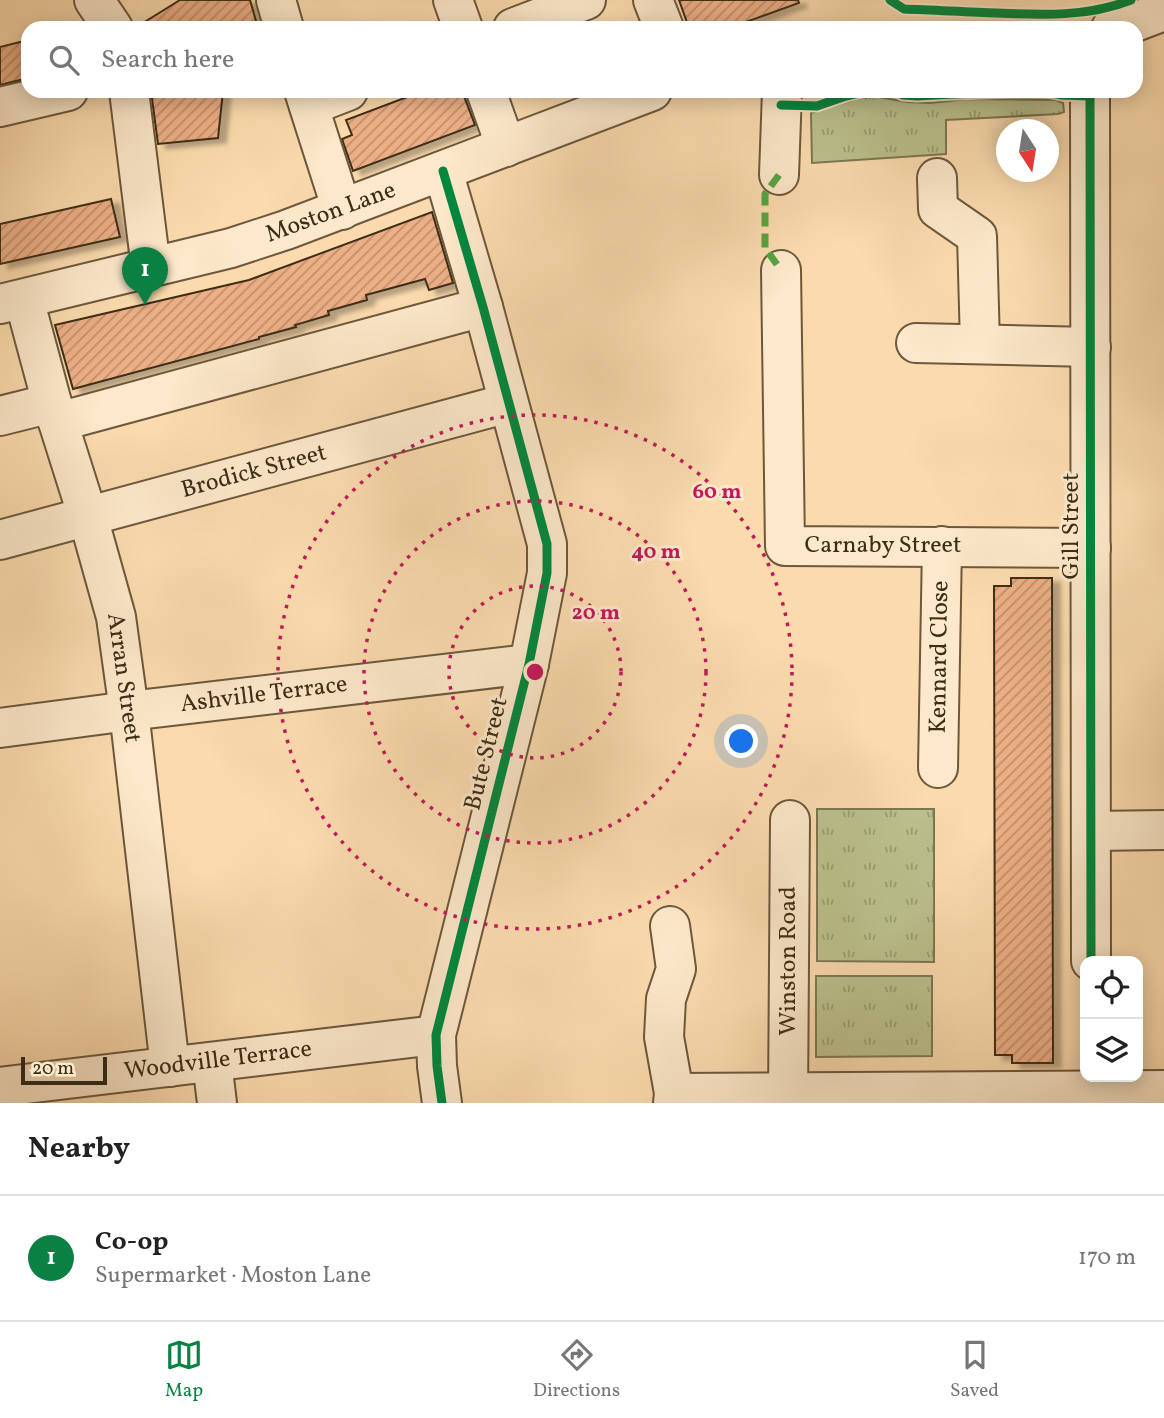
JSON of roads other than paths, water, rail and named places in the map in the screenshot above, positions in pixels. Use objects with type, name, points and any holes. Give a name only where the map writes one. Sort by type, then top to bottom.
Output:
[{"type":"street","points":[[94,0],[108,21]]},
{"type":"street","points":[[276,0],[283,21]]},
{"type":"street","points":[[453,0],[460,21]]},
{"type":"street","points":[[531,21],[586,0]]},
{"type":"street","points":[[653,0],[661,21]]},
{"type":"street","points":[[1119,18],[1164,11]]},
{"type":"street","points":[[0,107],[38,98]]},
{"type":"street","points":[[130,98],[151,268]]},
{"type":"street","points":[[488,98],[506,148]]},
{"type":"street","name":"Moston Lane","points":[[12,302],[231,248],[506,148],[634,98]]},
{"type":"street","points":[[779,175],[782,98]]},
{"type":"street","name":"Gill Street","points":[[1090,98],[1091,956]]},
{"type":"street","points":[[307,99],[342,209]]},
{"type":"street","name":"Bute Street","points":[[442,1103],[436,1035],[528,664],[547,573],[547,544],[443,171]]},
{"type":"street","points":[[937,178],[938,209],[977,236],[979,344]]},
{"type":"street","name":"Carnaby Street","points":[[781,270],[785,546],[1091,548]]},
{"type":"street","name":"Arran Street","points":[[12,302],[55,412],[116,617],[170,1067]]},
{"type":"street","points":[[0,416],[55,412],[483,307]]},
{"type":"street","points":[[916,343],[1091,347]]},
{"type":"street","name":"Brodick Street","points":[[2,534],[88,517],[508,403]]},
{"type":"street","name":"Kennard Close","points":[[938,768],[942,546]]},
{"type":"street","name":"Ashville Terrace","points":[[0,728],[528,664]]},
{"type":"street","name":"Winston Road","points":[[788,1098],[790,820]]},
{"type":"street","points":[[1092,831],[1164,830]]},
{"type":"street","points":[[670,926],[676,969],[666,999],[664,1037],[673,1098],[1164,1090]]},
{"type":"street","name":"Woodville Terrace","points":[[0,1087],[436,1035]]},
{"type":"street","points":[[212,1062],[217,1103]]},
{"type":"place","name":"Co-op","points":[[145,305]]}]
